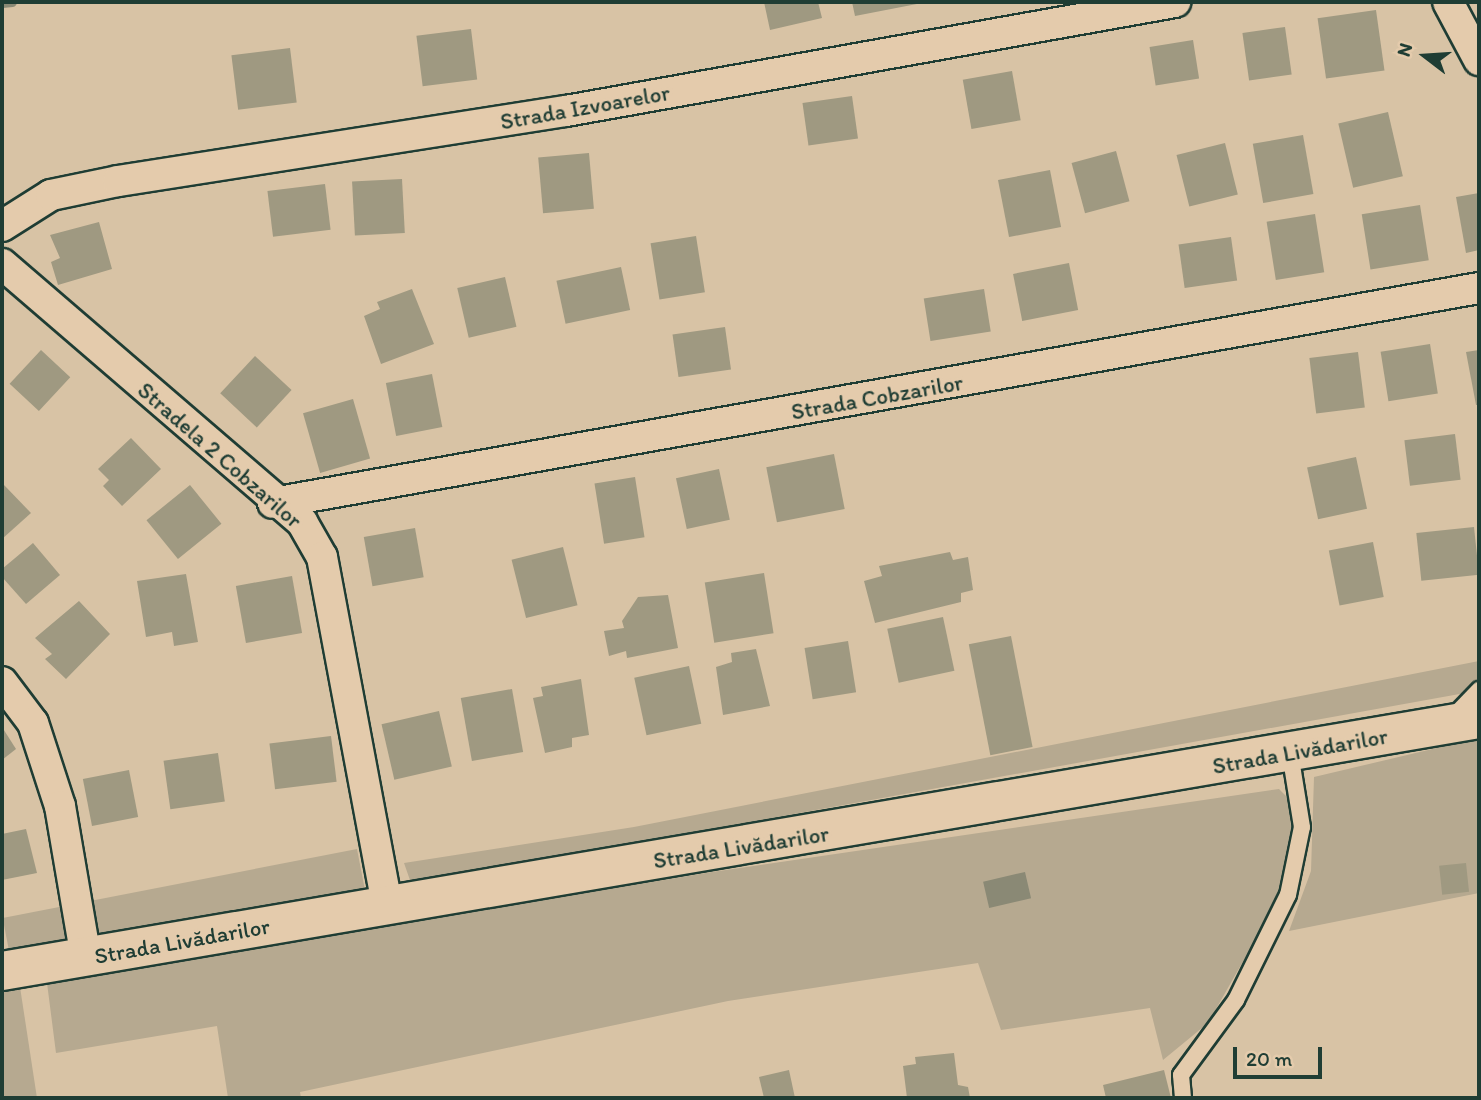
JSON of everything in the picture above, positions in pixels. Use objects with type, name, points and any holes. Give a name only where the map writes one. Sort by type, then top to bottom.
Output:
[{"type":"street","name":"Strada Izvoarelor","points":[[2,226],[51,195],[118,181],[566,111],[1175,2]]},
{"type":"street","points":[[1448,2],[1479,61]]},
{"type":"street","name":"Stradela 2 Cobzarilor","points":[[2,264],[274,503],[302,522],[322,557],[387,906]]},
{"type":"street","name":"Strada Cobzarilor","points":[[274,503],[1479,288]]},
{"type":"street","points":[[2,682],[33,723],[60,806],[86,958]]},
{"type":"street","name":"Strada Livădarilor","points":[[2,971],[1463,722]]},
{"type":"lane","points":[[1463,722],[1479,690]]},
{"type":"lane","points":[[1183,1098],[1181,1075],[1236,1000],[1288,895],[1302,827],[1290,752]]},
{"type":"shaded area","points":[[1479,661],[1479,678],[1465,693],[411,883],[404,863],[634,827]]},
{"type":"shaded area","points":[[1479,738],[1479,893],[1289,931],[1311,871],[1314,777]]},
{"type":"shaded area","points":[[1279,789],[1290,800],[1292,856],[1266,921],[1208,1023],[1163,1060],[1150,1008],[1001,1030],[978,963],[728,1001],[300,1092],[301,1098],[228,1098],[217,1026],[56,1053],[47,983],[712,872]]},
{"type":"shaded area","points":[[357,849],[365,891],[11,960],[3,918]]},
{"type":"shaded area","points":[[1025,872],[1031,898],[989,908],[983,882]]},
{"type":"shaded area","points":[[20,987],[37,1098],[2,1098],[2,990]]},
{"type":"building","points":[[764,2],[818,2],[822,18],[770,30]]},
{"type":"building","points":[[852,2],[921,2],[922,3],[855,16]]},
{"type":"building","points":[[1376,10],[1384,70],[1326,79],[1318,18]]},
{"type":"building","points":[[1285,27],[1292,75],[1249,81],[1242,33]]},
{"type":"building","points":[[471,29],[477,80],[423,86],[416,36]]},
{"type":"building","points":[[1193,40],[1199,79],[1156,85],[1150,47]]},
{"type":"building","points":[[290,48],[297,103],[238,110],[231,55]]},
{"type":"building","points":[[1012,71],[1021,120],[971,129],[963,80]]},
{"type":"building","points":[[852,96],[858,139],[808,146],[802,103]]},
{"type":"building","points":[[1388,112],[1403,176],[1353,188],[1338,123]]},
{"type":"building","points":[[1303,135],[1313,194],[1263,203],[1253,144]]},
{"type":"building","points":[[1225,143],[1238,194],[1189,207],[1176,155]]},
{"type":"building","points":[[1116,151],[1129,201],[1085,213],[1072,163]]},
{"type":"building","points":[[589,153],[594,209],[543,213],[538,157]]},
{"type":"building","points":[[1050,170],[1061,227],[1009,237],[998,180]]},
{"type":"building","points":[[402,179],[405,233],[355,236],[352,182]]},
{"type":"building","points":[[325,184],[331,230],[273,237],[267,191]]},
{"type":"building","points":[[1479,193],[1479,250],[1466,253],[1456,197]]},
{"type":"building","points":[[1420,205],[1429,260],[1370,270],[1362,214]]},
{"type":"building","points":[[1315,214],[1324,272],[1276,280],[1267,222]]},
{"type":"building","points":[[99,222],[112,269],[58,285],[51,262],[60,258],[50,235]]},
{"type":"building","points":[[696,236],[705,292],[659,299],[651,243]]},
{"type":"building","points":[[1231,237],[1237,281],[1185,288],[1179,244]]},
{"type":"building","points":[[1069,263],[1078,310],[1022,321],[1013,274]]},
{"type":"building","points":[[621,267],[630,310],[566,324],[556,281]]},
{"type":"building","points":[[505,277],[516,327],[469,338],[457,288]]},
{"type":"building","points":[[412,289],[434,344],[381,364],[364,316],[380,309],[377,302]]},
{"type":"building","points":[[984,289],[991,331],[930,341],[924,299]]},
{"type":"building","points":[[725,327],[731,370],[679,377],[673,334]]},
{"type":"building","points":[[1430,344],[1438,393],[1388,401],[1381,352]]},
{"type":"building","points":[[41,350],[70,377],[39,411],[10,384]]},
{"type":"building","points":[[1479,350],[1479,405],[1476,405],[1466,352]]},
{"type":"building","points":[[1358,352],[1365,408],[1316,414],[1309,358]]},
{"type":"building","points":[[255,356],[292,390],[257,427],[220,393]]},
{"type":"building","points":[[432,374],[442,427],[396,436],[386,383]]},
{"type":"building","points":[[353,399],[370,459],[320,473],[303,413]]},
{"type":"building","points":[[1455,434],[1461,480],[1410,486],[1404,440]]},
{"type":"building","points":[[131,438],[161,469],[122,506],[103,486],[109,480],[98,469]]},
{"type":"building","points":[[834,454],[845,509],[777,522],[766,467]]},
{"type":"building","points":[[1356,457],[1367,509],[1318,519],[1307,467]]},
{"type":"building","points":[[719,469],[730,520],[687,529],[676,478]]},
{"type":"building","points":[[635,477],[645,537],[604,544],[595,483]]},
{"type":"building","points":[[4,485],[31,513],[2,539],[2,487]]},
{"type":"building","points":[[190,485],[221,524],[178,559],[146,520]]},
{"type":"building","points":[[1474,527],[1479,575],[1421,581],[1416,533]]},
{"type":"building","points":[[415,528],[424,577],[372,586],[364,537]]},
{"type":"building","points":[[1373,542],[1384,597],[1340,606],[1329,551]]},
{"type":"building","points":[[33,543],[60,575],[26,604],[2,577],[2,569]]},
{"type":"building","points":[[563,547],[578,605],[526,618],[512,560]]},
{"type":"building","points":[[950,552],[953,560],[968,557],[973,590],[961,593],[961,602],[875,623],[864,581],[882,576],[879,566]]},
{"type":"building","points":[[764,573],[774,633],[714,643],[705,582]]},
{"type":"building","points":[[186,574],[198,642],[174,646],[172,632],[146,637],[137,581]]},
{"type":"building","points":[[292,576],[302,633],[246,643],[236,586]]},
{"type":"building","points":[[668,595],[678,648],[627,658],[626,651],[609,656],[604,631],[624,628],[622,621],[638,597]]},
{"type":"building","points":[[79,601],[110,634],[66,679],[45,659],[52,654],[35,638]]},
{"type":"building","points":[[943,617],[954,671],[899,683],[887,629]]},
{"type":"building","points":[[1011,636],[1033,747],[990,755],[969,644]]},
{"type":"building","points":[[848,641],[856,692],[813,699],[805,648]]},
{"type":"building","points":[[756,649],[770,706],[723,715],[716,667],[732,662],[731,653]]},
{"type":"building","points":[[689,666],[701,724],[646,735],[634,678]]},
{"type":"building","points":[[581,679],[589,735],[572,738],[572,747],[545,753],[533,698],[543,696],[541,687]]},
{"type":"building","points":[[512,689],[523,752],[472,761],[461,698]]},
{"type":"building","points":[[439,711],[452,767],[394,780],[382,724]]},
{"type":"building","points":[[2,727],[16,749],[2,760]]},
{"type":"building","points":[[331,736],[337,782],[275,789],[269,744]]},
{"type":"building","points":[[218,753],[225,802],[170,809],[164,761]]},
{"type":"building","points":[[129,770],[138,817],[92,826],[83,779]]},
{"type":"building","points":[[26,829],[37,873],[2,880],[2,834]]},
{"type":"building","points":[[1466,863],[1469,892],[1442,895],[1439,866]]},
{"type":"building","points":[[954,1053],[958,1085],[968,1087],[970,1098],[907,1098],[903,1066],[916,1064],[915,1057]]},
{"type":"building","points":[[789,1070],[795,1098],[764,1098],[759,1077]]},
{"type":"building","points":[[1164,1070],[1171,1098],[1106,1098],[1103,1085]]},
{"type":"waterway","points":[[2,3],[12,2]]}]
